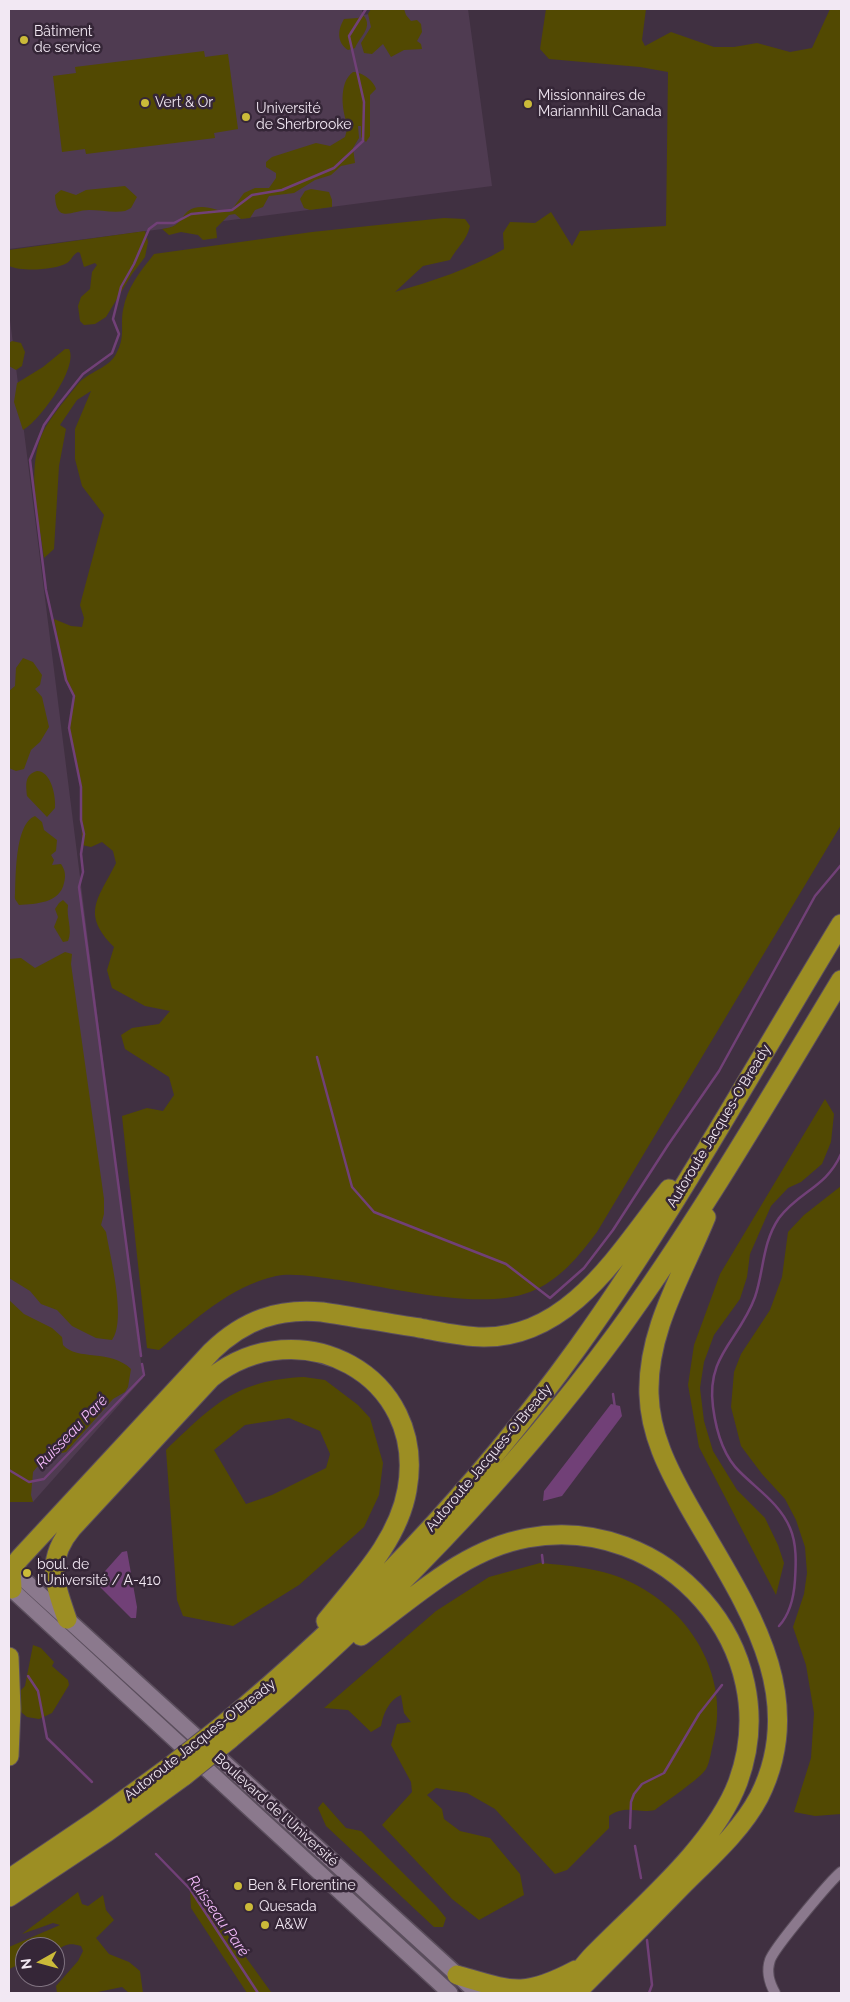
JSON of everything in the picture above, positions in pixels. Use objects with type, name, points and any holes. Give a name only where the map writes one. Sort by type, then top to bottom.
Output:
[{"type":"highway","name":"Autoroute Jacques-O'Bready","points":[[292,1677],[344,1618],[411,1551],[475,1479],[522,1422],[612,1298],[717,1130],[841,924]]},
{"type":"highway","name":"Autoroute Jacques-O'Bready","points":[[9,1897],[107,1832],[178,1770],[225,1734],[292,1677],[423,1562],[527,1447],[641,1299],[726,1170],[841,980]]},
{"type":"highway","points":[[10,1588],[10,1567],[204,1360],[241,1327],[270,1314],[298,1310],[322,1312],[473,1337],[500,1336],[529,1329],[560,1312],[591,1285],[717,1130]]},
{"type":"highway","points":[[576,1993],[738,1828],[762,1790],[776,1745],[778,1702],[768,1655],[752,1620],[669,1469],[656,1436],[649,1402],[650,1368],[660,1325],[726,1170]]},
{"type":"highway","points":[[67,1619],[56,1588],[54,1573],[57,1554],[64,1539],[197,1392],[227,1367],[256,1353],[291,1348],[324,1353],[348,1363],[366,1375],[392,1406],[402,1424],[407,1445],[409,1480],[401,1512],[384,1547],[292,1677]]},
{"type":"highway","points":[[292,1677],[452,1569],[482,1552],[518,1540],[564,1535],[611,1541],[654,1560],[690,1587],[708,1606],[725,1632],[742,1674],[748,1722],[742,1768],[727,1805],[708,1834],[661,1886],[579,1968],[561,1993]]},
{"type":"highway","points":[[9,1657],[11,1703],[9,1756]]},
{"type":"highway","name":"Autoroute Jacques-O'Bready","points":[[9,1879],[98,1819],[178,1770]]},
{"type":"highway","points":[[457,1975],[500,1989],[523,1990],[546,1985],[579,1968]]},
{"type":"main road","name":"Boulevard de l'Université","points":[[10,1567],[477,1993]]},
{"type":"main road","name":"Boulevard de l'Université","points":[[10,1588],[450,1993]]},
{"type":"street","points":[[775,1993],[769,1983],[768,1972],[775,1950],[841,1872]]},
{"type":"shaded area","name":"Université de Sherbrooke","points":[[9,9],[362,9],[362,15],[408,9],[468,9],[492,186],[9,249]]},
{"type":"shaded area","points":[[371,9],[404,9],[411,21],[417,20],[421,24],[422,32],[417,41],[421,44],[422,49],[404,50],[391,57],[383,44],[372,54],[364,53],[361,43],[371,27],[368,14]]},
{"type":"shaded area","points":[[546,9],[646,9],[642,40],[645,46],[671,32],[714,47],[734,47],[757,43],[790,52],[812,48],[830,9],[841,9],[841,825],[597,1232],[576,1259],[559,1275],[530,1292],[510,1297],[487,1299],[436,1296],[308,1276],[276,1276],[259,1281],[228,1296],[200,1316],[159,1350],[147,1348],[122,1116],[147,1108],[163,1111],[174,1095],[169,1077],[125,1049],[121,1035],[132,1028],[159,1024],[170,1011],[145,1006],[112,988],[107,970],[114,947],[104,935],[95,915],[99,896],[116,863],[113,851],[102,842],[91,847],[82,845],[81,787],[69,728],[74,696],[66,680],[54,619],[71,626],[82,627],[84,618],[80,605],[104,515],[82,486],[75,459],[75,429],[91,391],[77,400],[60,425],[66,429],[59,466],[54,549],[44,558],[35,496],[34,480],[37,449],[42,434],[58,408],[82,380],[109,363],[116,354],[122,337],[122,316],[128,294],[135,280],[154,254],[312,232],[444,218],[465,219],[470,226],[464,240],[450,260],[423,266],[395,292],[478,263],[504,249],[503,233],[510,222],[535,223],[551,212],[572,246],[580,231],[666,226],[668,72],[640,67],[549,59],[540,49]]},
{"type":"shaded area","points":[[363,15],[366,19],[367,28],[355,48],[348,50],[341,43],[339,35],[342,23],[344,19],[358,18]]},
{"type":"shaded area","name":"Vert & Or","points":[[204,51],[205,57],[228,54],[238,129],[214,133],[215,138],[86,154],[85,149],[62,152],[53,76],[76,73],[75,67]]},
{"type":"shaded area","points":[[353,72],[367,77],[376,89],[370,95],[370,136],[366,142],[361,137],[361,126],[358,126],[359,138],[353,148],[355,163],[341,166],[331,175],[315,180],[294,193],[269,196],[263,207],[255,210],[250,218],[241,219],[235,214],[229,215],[216,228],[217,238],[203,240],[198,235],[181,232],[169,235],[162,229],[175,225],[189,210],[194,208],[203,207],[230,212],[244,193],[255,188],[269,188],[276,178],[276,173],[266,167],[266,162],[272,157],[316,143],[330,146],[345,137],[348,126],[343,106],[343,90],[348,77]]},
{"type":"shaded area","points":[[125,186],[137,197],[131,208],[125,211],[89,210],[66,214],[58,210],[56,204],[55,195],[61,190],[76,195],[86,190]]},
{"type":"shaded area","points":[[311,189],[329,192],[332,207],[310,210],[304,208],[300,199],[305,191]]},
{"type":"shaded area","points":[[145,231],[148,242],[145,257],[132,274],[106,317],[95,324],[84,325],[80,321],[78,306],[81,297],[90,289],[92,272],[97,265],[95,263],[84,267],[78,252],[67,263],[47,269],[30,270],[9,266],[9,250]]},
{"type":"shaded area","points":[[9,312],[143,1378],[33,1502],[9,1502]]},
{"type":"shaded area","points":[[12,341],[21,343],[25,352],[22,366],[16,370],[9,366],[9,343]]},
{"type":"shaded area","points":[[65,349],[69,349],[71,357],[63,380],[47,406],[23,430],[14,402],[17,383],[43,367]]},
{"type":"shaded area","points":[[23,658],[33,662],[42,675],[40,685],[35,689],[42,697],[49,727],[40,742],[31,750],[24,769],[16,771],[9,768],[9,691],[15,686],[16,668]]},
{"type":"shaded area","points":[[37,771],[46,775],[52,785],[55,797],[55,808],[47,817],[27,796],[26,784],[28,778]]},
{"type":"shaded area","points":[[35,816],[42,822],[44,830],[57,840],[56,851],[51,855],[54,860],[52,865],[61,864],[65,873],[65,880],[62,890],[58,895],[40,903],[19,905],[15,899],[16,866],[20,841],[28,821]]},
{"type":"shaded area","points":[[63,900],[68,905],[70,932],[68,941],[63,942],[54,927],[58,917],[55,909]]},
{"type":"shaded area","points":[[65,952],[72,954],[71,964],[104,1199],[104,1214],[101,1225],[106,1232],[118,1304],[116,1331],[112,1340],[96,1338],[72,1326],[57,1310],[41,1304],[30,1291],[9,1278],[9,959],[21,958],[35,968]]},
{"type":"shaded area","points":[[825,1099],[834,1114],[831,1142],[822,1164],[801,1182],[788,1188],[771,1206],[750,1254],[747,1277],[740,1299],[714,1335],[704,1362],[700,1388],[704,1421],[713,1451],[737,1490],[765,1518],[778,1545],[784,1563],[776,1595],[699,1447],[688,1385],[694,1345],[720,1274]]},
{"type":"shaded area","points":[[841,1186],[841,1814],[815,1816],[794,1812],[811,1758],[814,1713],[806,1665],[793,1627],[804,1594],[807,1573],[805,1547],[796,1520],[785,1499],[762,1474],[741,1446],[731,1407],[734,1372],[741,1354],[770,1310],[782,1277],[788,1232],[804,1215]]},
{"type":"shaded area","points":[[9,1300],[24,1314],[52,1328],[62,1337],[63,1345],[69,1350],[114,1359],[131,1369],[128,1387],[125,1392],[113,1399],[66,1452],[53,1455],[33,1472],[31,1495],[33,1502],[9,1502]]},
{"type":"shaded area","points":[[304,1377],[325,1380],[358,1405],[370,1418],[383,1463],[379,1495],[364,1527],[299,1585],[233,1626],[183,1616],[177,1600],[166,1450],[212,1408],[227,1398],[260,1383]],"holes":[[[289,1418],[320,1431],[330,1454],[326,1468],[272,1495],[246,1504],[214,1450],[245,1425]]]},
{"type":"shaded area","points":[[611,1404],[620,1406],[622,1416],[562,1496],[543,1501],[544,1491]]},
{"type":"shaded area","points":[[127,1551],[137,1607],[136,1618],[131,1618],[97,1584],[98,1579],[122,1552]]},
{"type":"shaded area","points":[[540,1563],[579,1567],[616,1576],[640,1587],[660,1600],[677,1616],[692,1633],[704,1653],[712,1674],[717,1720],[713,1744],[706,1769],[697,1778],[655,1810],[627,1810],[615,1812],[609,1816],[609,1828],[567,1870],[555,1874],[495,1809],[467,1793],[436,1788],[427,1795],[442,1809],[444,1819],[460,1831],[490,1838],[520,1874],[524,1895],[479,1920],[452,1899],[382,1825],[412,1792],[411,1782],[391,1745],[397,1724],[411,1722],[404,1713],[401,1695],[393,1700],[387,1708],[381,1726],[371,1732],[348,1710],[324,1708],[436,1611],[489,1577]]},
{"type":"shaded area","points":[[33,1645],[41,1648],[54,1662],[52,1666],[68,1680],[69,1685],[52,1713],[39,1719],[27,1717],[21,1712],[20,1691],[25,1686]]},
{"type":"shaded area","points":[[323,1802],[346,1828],[361,1831],[437,1907],[446,1918],[443,1927],[434,1927],[326,1826],[318,1808]]},
{"type":"shaded area","points":[[195,1887],[272,1993],[247,1993],[191,1908],[190,1889]]},
{"type":"shaded area","points":[[78,1892],[82,1904],[88,1906],[103,1895],[106,1910],[114,1920],[96,1938],[109,1954],[129,1962],[140,1971],[143,1993],[129,1993],[122,1987],[93,1993],[57,1993],[56,1987],[65,1987],[65,1976],[78,1961],[83,1951],[81,1946],[73,1944],[65,1946],[65,1937],[32,1937],[60,1925],[53,1923],[22,1934]]},
{"type":"shaded area","points":[[15,1944],[15,1966],[9,1969],[9,1947]]},
{"type":"waterway","points":[[141,1356],[79,887],[83,872],[81,854],[84,834],[81,820],[81,787],[69,728],[74,696],[66,680],[46,590],[30,460],[44,425],[59,404],[83,374],[112,353],[119,334],[113,319],[121,287],[134,264],[149,229],[157,223],[174,223],[191,214],[232,210],[252,195],[282,190],[334,168],[363,141],[364,102],[349,36],[366,9]]},
{"type":"waterway","points":[[317,1057],[352,1187],[374,1212],[506,1264],[550,1298],[584,1268],[613,1230],[719,1071],[815,896],[841,865]]},
{"type":"waterway","points":[[779,1626],[789,1610],[794,1592],[796,1561],[792,1534],[786,1519],[775,1504],[740,1472],[729,1458],[721,1442],[716,1425],[712,1389],[714,1374],[719,1361],[741,1325],[755,1297],[766,1247],[773,1228],[779,1218],[795,1201],[828,1175],[841,1154]]},
{"type":"waterway","name":"Ruisseau Paré","points":[[9,1470],[29,1482],[44,1479],[144,1375],[142,1364]]},
{"type":"waterway","points":[[613,1394],[615,1408]]},
{"type":"waterway","points":[[542,1555],[543,1563]]},
{"type":"waterway","name":"Ruisseau Paré","points":[[28,1676],[38,1691],[47,1738],[92,1782]]},
{"type":"waterway","points":[[630,1828],[631,1802],[634,1794],[642,1784],[664,1773],[699,1714],[722,1685]]},
{"type":"waterway","points":[[635,1846],[641,1878]]},
{"type":"waterway","name":"Ruisseau Paré","points":[[156,1854],[190,1889],[258,1993]]},
{"type":"waterway","points":[[647,1940],[652,1985],[649,1993]]},
{"type":"place","name":"Bâtiment de service","points":[[24,40]]},
{"type":"place","name":"Vert & Or","points":[[145,103]]},
{"type":"place","name":"Missionnaires de Mariannhill Canada","points":[[528,104]]},
{"type":"place","name":"Université de Sherbrooke","points":[[246,117]]},
{"type":"place","name":"boul. de l'Université / A-410","points":[[27,1573]]},
{"type":"place","name":"Ben & Florentine","points":[[238,1886]]},
{"type":"place","name":"Quesada","points":[[249,1907]]},
{"type":"place","name":"A&W","points":[[265,1925]]}]
